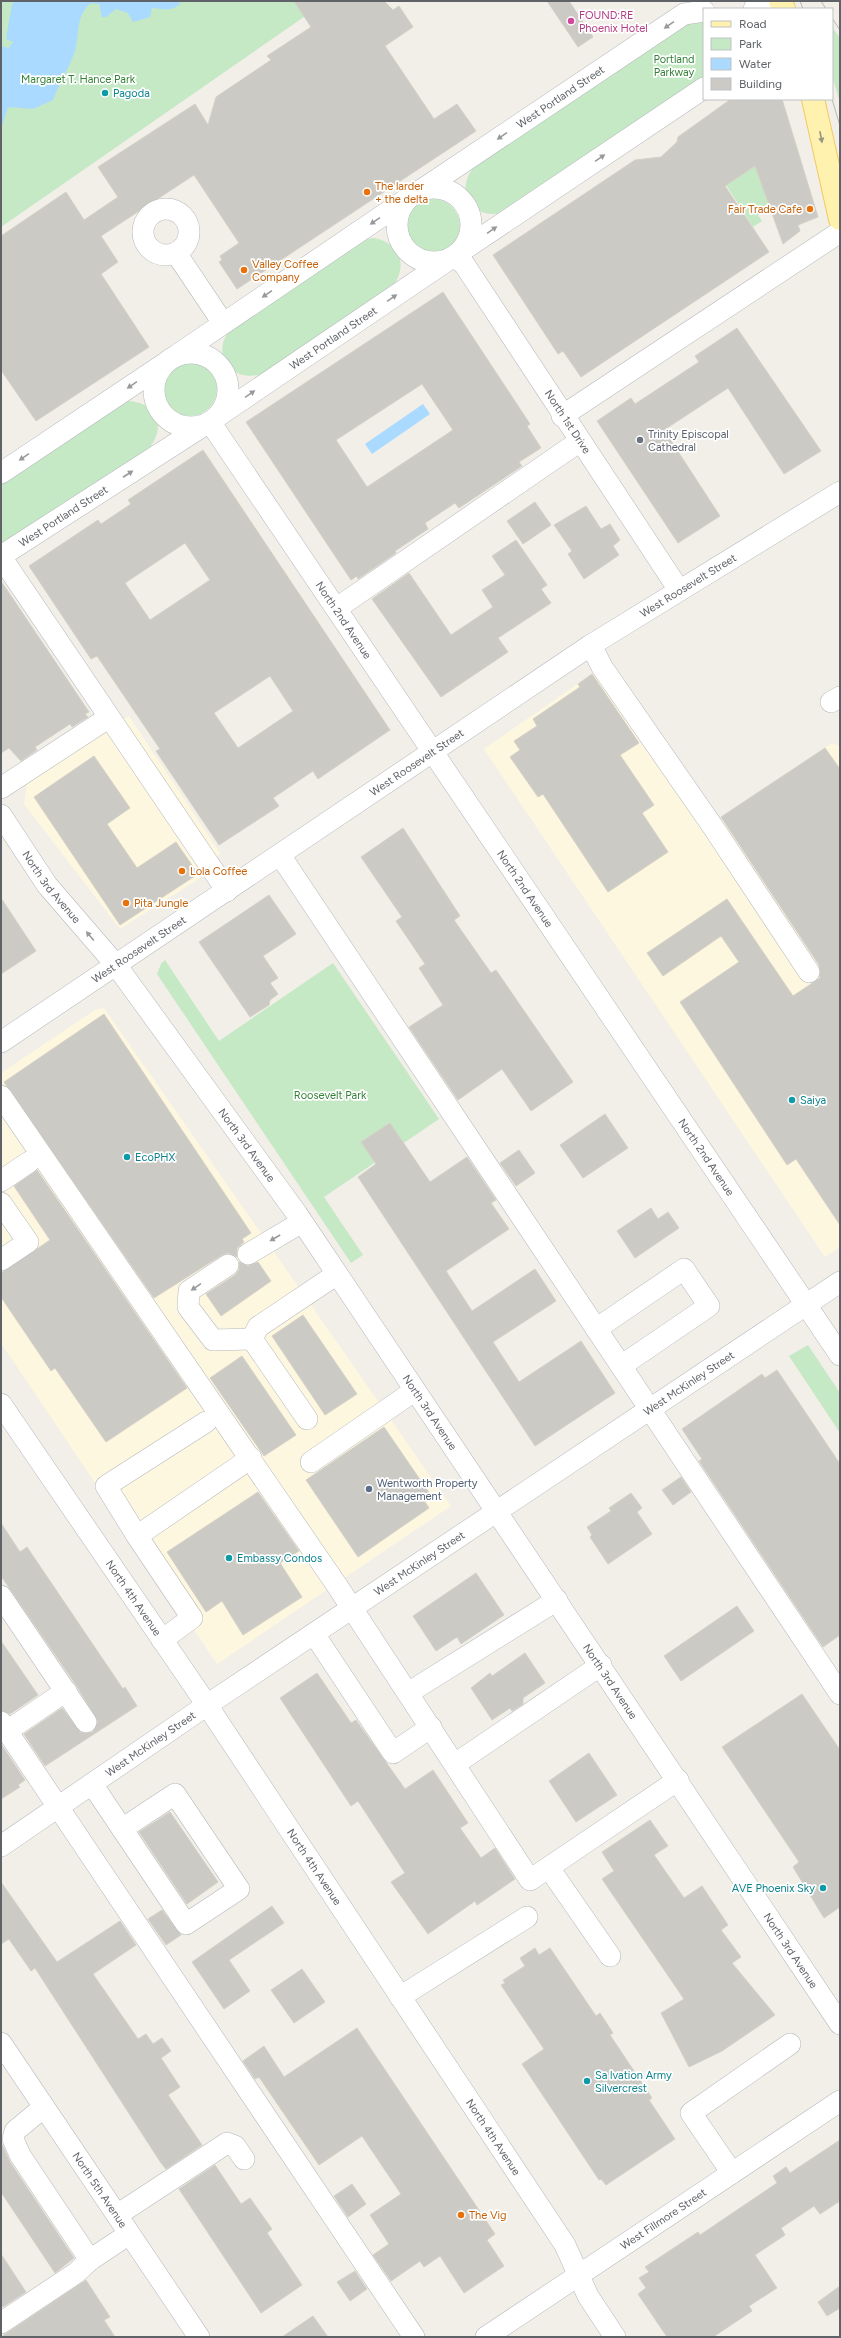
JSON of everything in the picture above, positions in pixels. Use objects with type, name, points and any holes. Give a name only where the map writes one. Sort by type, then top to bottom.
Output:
[{"type":"main road","points":[[813,100],[840,219]]},
{"type":"street","points":[[756,8],[766,1]]},
{"type":"street","name":"West Portland Street","points":[[1,473],[684,14],[703,11]]},
{"type":"street","name":"West Portland Street","points":[[1,557],[211,421],[703,89]]},
{"type":"street","name":"West Portland Street","points":[[432,188],[445,190],[456,195],[465,204],[470,216],[471,229],[468,241],[454,256],[435,263],[423,261],[411,255],[402,246],[397,234],[396,221],[400,209],[413,195],[432,188]]},
{"type":"street","points":[[562,416],[840,232]]},
{"type":"street","points":[[176,253],[223,323]]},
{"type":"street","name":"North 1st Drive","points":[[454,256],[464,264],[562,416],[679,590]]},
{"type":"street","name":"West Portland Street","points":[[190,352],[202,354],[214,360],[223,369],[228,381],[229,394],[225,406],[211,421],[193,427],[180,426],[169,420],[160,410],[155,399],[154,386],[157,374],[171,359],[190,352]]},
{"type":"street","name":"North 2nd Avenue","points":[[211,421],[840,1355]]},
{"type":"street","points":[[337,608],[580,441]]},
{"type":"street","name":"West Roosevelt Street","points":[[1,1042],[227,891],[591,644],[840,492]]},
{"type":"street","points":[[1,557],[108,718],[227,891]]},
{"type":"street","points":[[591,644],[602,667],[713,826],[810,972]]},
{"type":"street","points":[[1,788],[108,718]]},
{"type":"street","name":"North 3rd Avenue","points":[[3,821],[47,885],[116,965],[302,1222],[414,1391],[601,1665],[840,2024]]},
{"type":"street","points":[[280,855],[840,1694]]},
{"type":"street","points":[[1,1096],[353,1608],[530,1880],[678,1780]]},
{"type":"street","points":[[1,1181],[29,1162]]},
{"type":"street","points":[[1,1203],[28,1242],[1,1260]]},
{"type":"street","points":[[248,1254],[302,1222]]},
{"type":"street","points":[[228,1264],[189,1291],[188,1307],[213,1340],[252,1339]]},
{"type":"street","points":[[596,1329],[684,1269],[709,1306],[621,1366]]},
{"type":"street","points":[[252,1339],[258,1327],[337,1274]]},
{"type":"street","name":"West McKinley Street","points":[[1,1846],[207,1705],[497,1512],[649,1408],[840,1282]]},
{"type":"street","points":[[252,1339],[307,1419]]},
{"type":"street","points":[[311,1462],[414,1391]]},
{"type":"street","name":"North 4th Avenue","points":[[1,1404],[207,1705],[565,2245],[588,2296],[616,2337]]},
{"type":"street","points":[[162,1640],[192,1618],[137,1536],[106,1486],[206,1422]]},
{"type":"street","points":[[137,1536],[251,1458]]},
{"type":"street","points":[[1,1596],[86,1722]]},
{"type":"street","points":[[408,1693],[557,1600]]},
{"type":"street","points":[[314,1634],[393,1753],[431,1727]]},
{"type":"street","points":[[455,1764],[601,1665]]},
{"type":"street","points":[[66,1691],[4,1726],[414,2337]]},
{"type":"street","points":[[92,1784],[122,1830],[186,1924],[238,1889],[175,1794],[122,1830]]},
{"type":"street","points":[[549,1868],[610,1956]]},
{"type":"street","points":[[400,1997],[527,1918]]},
{"type":"street","name":"North 5th Avenue","points":[[1,2043],[199,2337]]},
{"type":"street","points":[[732,2173],[691,2113],[790,2044]]},
{"type":"street","name":"West Fillmore Street","points":[[486,2337],[840,2101]]},
{"type":"street","points":[[44,2107],[14,2131],[13,2139],[20,2155],[90,2260]]},
{"type":"street","points":[[117,2215],[226,2143],[236,2146],[244,2160]]},
{"type":"street","points":[[1,2323],[76,2273],[90,2260],[129,2234]]},
{"type":"shaded area","points":[[602,667],[713,826],[832,743],[840,747],[840,1247],[825,1257],[484,749]]},
{"type":"shaded area","points":[[129,716],[220,853],[200,878],[120,929],[24,804],[27,784]]},
{"type":"shaded area","points":[[104,1008],[451,1506],[217,1664],[1,1343],[1,1073],[95,1010]]},
{"type":"green space","name":"Margaret T. Hance Park","points":[[1,1],[327,1],[1,227]]},
{"type":"green space","name":"Portland Parkway","points":[[703,17],[703,80],[502,213],[491,214],[481,212],[468,200],[466,182],[470,173],[477,164],[690,21]]},
{"type":"green space","points":[[833,28],[840,38],[840,103],[833,78]]},
{"type":"green space","points":[[753,160],[770,207],[758,215],[762,221],[753,227],[726,185]]},
{"type":"green space","points":[[433,199],[443,201],[452,207],[458,216],[460,226],[458,236],[452,245],[443,251],[433,253],[423,251],[414,245],[408,236],[406,226],[408,216],[414,207],[423,201]]},
{"type":"green space","points":[[374,238],[389,244],[398,254],[400,268],[399,275],[395,283],[262,374],[251,376],[242,374],[233,371],[227,365],[223,357],[222,349],[224,339],[230,330],[365,239]]},
{"type":"green space","points":[[190,362],[200,364],[209,370],[215,379],[217,389],[215,399],[209,408],[200,414],[190,416],[180,414],[171,408],[165,399],[163,389],[165,379],[171,370],[180,364]]},
{"type":"green space","points":[[128,401],[137,402],[145,406],[156,416],[158,431],[150,447],[1,548],[1,482]]},
{"type":"green space","name":"Roosevelt Park","points":[[165,960],[219,1041],[333,963],[439,1119],[324,1197],[363,1255],[351,1263],[157,974],[161,964]]},
{"type":"green space","points":[[808,1345],[840,1393],[840,1433],[789,1356]]},
{"type":"water","points":[[15,1],[179,1],[180,4],[177,7],[170,9],[152,8],[150,17],[133,22],[128,13],[116,9],[106,17],[102,17],[99,4],[91,3],[86,8],[80,19],[75,51],[53,100],[33,109],[8,107],[1,130],[1,46],[9,48],[13,42],[6,39],[12,4]]},
{"type":"water","points":[[423,404],[430,414],[372,454],[365,444]]},
{"type":"building","points":[[294,1],[384,1],[393,10],[399,6],[413,27],[385,46],[434,119],[457,104],[476,131],[237,289],[219,262],[222,260],[220,256],[239,243],[194,175],[101,236],[118,262],[101,274],[149,347],[36,421],[1,370],[1,236],[66,192],[84,220],[118,197],[98,167],[195,104],[208,125],[216,97],[271,60],[267,56],[311,27]]},
{"type":"building","name":"FOUND:RE Phoenix Hotel","points":[[547,1],[569,1],[593,37],[578,47]]},
{"type":"building","points":[[730,100],[782,100],[818,217],[798,225],[800,231],[783,244],[755,166],[725,186],[769,252],[581,377],[563,351],[558,354],[493,255],[635,160],[661,157],[677,142],[678,137]]},
{"type":"building","points":[[443,292],[530,424],[527,426],[541,448],[519,462],[522,466],[459,508],[455,503],[425,523],[428,529],[395,551],[396,553],[358,579],[357,576],[351,580],[246,422]],"holes":[[[422,384],[453,430],[367,487],[336,440]]]},
{"type":"building","name":"Trinity Episcopal Cathedral","points":[[737,328],[821,451],[784,474],[728,388],[664,430],[720,516],[678,543],[597,421],[631,398],[635,404],[699,362],[695,356]]},
{"type":"building","points":[[203,450],[390,730],[318,779],[313,771],[273,798],[279,806],[219,845],[156,751],[160,749],[97,656],[91,659],[29,566],[98,520],[101,524],[131,504],[128,500]],"holes":[[[185,543],[210,580],[150,620],[125,583]],[[270,676],[293,711],[238,748],[214,713]]]},
{"type":"building","points":[[535,502],[551,525],[523,544],[507,521]]},
{"type":"building","points":[[586,506],[601,529],[610,524],[620,540],[613,546],[619,555],[584,579],[568,554],[572,551],[554,525]]},
{"type":"building","points":[[516,540],[547,585],[541,589],[551,603],[498,638],[508,652],[441,697],[372,599],[409,573],[451,635],[493,607],[482,590],[505,575],[492,556]]},
{"type":"building","points":[[1,581],[89,712],[85,714],[88,717],[72,727],[70,724],[35,747],[37,750],[21,761],[9,748],[1,753]]},
{"type":"building","points":[[592,674],[639,743],[620,755],[654,805],[642,813],[668,852],[608,892],[543,794],[538,797],[510,757],[520,750],[514,741],[537,726],[533,719],[580,687],[578,684]]},
{"type":"building","points":[[825,748],[840,769],[840,1225],[796,1159],[787,1165],[680,1002],[739,962],[721,936],[663,976],[647,953],[727,899],[793,996],[820,978],[819,965],[721,817]]},
{"type":"building","points":[[94,756],[130,808],[107,824],[137,868],[176,842],[198,874],[120,925],[34,797]]},
{"type":"building","points":[[403,828],[460,916],[454,920],[491,973],[496,970],[573,1082],[531,1111],[502,1069],[458,1100],[409,1027],[443,1005],[419,968],[425,964],[396,921],[402,917],[361,857]]},
{"type":"building","points":[[269,895],[296,934],[263,956],[278,978],[270,983],[278,994],[270,1000],[269,1005],[250,1017],[199,942]]},
{"type":"building","points":[[1,898],[36,951],[1,974]]},
{"type":"building","name":"EcoPHX","points":[[104,1014],[251,1233],[242,1239],[244,1242],[237,1248],[237,1257],[228,1253],[222,1255],[154,1298],[4,1082]]},
{"type":"building","points":[[605,1114],[628,1148],[583,1178],[560,1145]]},
{"type":"building","points":[[390,1123],[430,1182],[467,1157],[496,1200],[491,1203],[509,1229],[446,1271],[472,1311],[535,1269],[556,1301],[493,1342],[519,1382],[581,1341],[615,1393],[535,1446],[358,1177],[376,1164],[361,1142]]},
{"type":"building","points":[[519,1150],[535,1173],[516,1186],[500,1163]]},
{"type":"building","points":[[37,1170],[187,1388],[106,1442],[55,1368],[51,1371],[1,1297],[1,1273],[50,1240],[14,1186]]},
{"type":"building","points":[[651,1208],[658,1219],[668,1212],[679,1228],[635,1258],[617,1231]]},
{"type":"building","points":[[239,1262],[248,1266],[258,1262],[271,1281],[221,1316],[206,1294],[235,1275],[239,1270]]},
{"type":"building","points":[[303,1315],[357,1394],[325,1415],[272,1336]]},
{"type":"building","points":[[242,1356],[296,1435],[264,1456],[210,1378]]},
{"type":"building","points":[[777,1370],[840,1464],[840,1635],[823,1647],[699,1461],[702,1459],[682,1429],[762,1374],[765,1378]]},
{"type":"building","name":"Wentworth Property Management","points":[[384,1427],[432,1497],[425,1502],[429,1508],[358,1557],[306,1480]]},
{"type":"building","points":[[681,1477],[691,1492],[673,1505],[662,1490]]},
{"type":"building","name":"Embassy Condos","points":[[258,1492],[299,1551],[280,1563],[302,1597],[243,1635],[222,1601],[206,1612],[167,1552]]},
{"type":"building","points":[[631,1493],[642,1508],[637,1512],[652,1534],[608,1564],[590,1537],[592,1535],[587,1527],[611,1511],[609,1508]]},
{"type":"building","points":[[1,1523],[20,1552],[27,1547],[123,1689],[125,1687],[137,1706],[45,1766],[24,1734],[62,1708],[81,1733],[93,1732],[98,1721],[76,1685],[1,1576]]},
{"type":"building","points":[[476,1573],[504,1615],[461,1644],[457,1637],[436,1651],[413,1616]]},
{"type":"building","points":[[737,1606],[754,1631],[681,1681],[664,1656]]},
{"type":"building","points":[[1,1641],[38,1695],[10,1714],[1,1710]]},
{"type":"building","points":[[525,1653],[545,1683],[523,1698],[523,1704],[512,1711],[510,1708],[492,1720],[471,1688],[490,1673],[492,1676]]},
{"type":"building","points":[[317,1673],[351,1723],[356,1720],[405,1789],[433,1770],[468,1823],[460,1828],[481,1858],[495,1848],[515,1879],[477,1905],[475,1901],[428,1934],[391,1882],[405,1873],[358,1801],[351,1806],[280,1698]]},
{"type":"building","points":[[802,1694],[840,1750],[840,1907],[824,1918],[793,1867],[799,1862],[722,1747]]},
{"type":"building","points":[[1,1744],[25,1780],[18,1785],[20,1787],[1,1799]]},
{"type":"building","points":[[589,1753],[617,1795],[576,1822],[549,1781]]},
{"type":"building","points":[[170,1812],[218,1882],[187,1904],[139,1832]]},
{"type":"building","points":[[650,1820],[668,1846],[654,1855],[684,1898],[702,1886],[728,1925],[721,1930],[741,1957],[732,1963],[775,2015],[722,2051],[689,2067],[661,2013],[684,1999],[602,1879],[614,1871],[602,1852]]},
{"type":"building","points":[[1,1882],[57,1962],[120,1921],[136,1945],[93,1974],[138,2039],[146,2034],[153,2044],[162,2038],[171,2051],[161,2058],[180,2087],[168,2095],[202,2145],[166,2169],[35,1968],[31,1971],[9,1939],[1,1944]]},
{"type":"building","points":[[272,1906],[284,1923],[229,1960],[250,1991],[224,2009],[192,1962]]},
{"type":"building","points":[[162,1910],[181,1935],[166,1945],[148,1919]]},
{"type":"building","name":"Sa lvation Army Silvercrest","points":[[535,1948],[539,1955],[550,1948],[596,2016],[600,2013],[613,2033],[610,2035],[652,2098],[649,2100],[675,2139],[606,2185],[601,2179],[599,2180],[522,2064],[544,2049],[501,1985],[505,1983],[503,1980],[525,1966],[520,1958]]},
{"type":"building","points":[[302,1969],[325,2002],[294,2023],[271,1990]]},
{"type":"building","points":[[357,2028],[495,2234],[487,2240],[504,2266],[464,2293],[440,2256],[424,2267],[420,2261],[391,2281],[373,2255],[389,2244],[370,2215],[401,2194],[362,2136],[319,2165],[259,2077],[255,2079],[243,2061],[264,2046],[284,2077]]},
{"type":"building","points":[[840,2140],[840,2201],[820,2214],[814,2206],[781,2228],[785,2235],[755,2255],[777,2288],[749,2306],[752,2311],[713,2337],[667,2337],[638,2294],[646,2288],[639,2278],[649,2272],[645,2267],[698,2232],[700,2235],[777,2183],[773,2176],[786,2167],[790,2173]]},
{"type":"building","points":[[1,2142],[10,2162],[74,2258],[55,2273],[1,2192]]},
{"type":"building","points":[[215,2165],[241,2204],[250,2198],[272,2229],[267,2233],[302,2285],[261,2313],[179,2189]]},
{"type":"building","points":[[352,2184],[366,2204],[348,2217],[334,2196]]},
{"type":"building","points":[[1,2254],[26,2292],[3,2307],[1,2305]]},
{"type":"building","points":[[355,2271],[367,2289],[350,2301],[337,2282]]},
{"type":"building","points":[[86,2280],[110,2317],[104,2320],[115,2337],[1,2337]]},
{"type":"building","points":[[840,2286],[840,2308],[827,2316],[818,2302]]},
{"type":"building","points":[[313,2316],[328,2337],[282,2337]]},
{"type":"tram line","points":[[800,1],[803,8]]},
{"type":"tram line","points":[[821,1],[825,8]]},
{"type":"tram line","points":[[833,20],[840,30]]},
{"type":"tram line","points":[[832,100],[840,126]]},
{"type":"place","name":"FOUND:RE Phoenix Hotel","points":[[571,21]]},
{"type":"place","name":"Pagoda","points":[[105,93]]},
{"type":"place","name":"The larder + the delta","points":[[367,192]]},
{"type":"place","name":"Fair Trade Cafe","points":[[810,209]]},
{"type":"place","name":"Valley Coffee Company","points":[[244,270]]},
{"type":"place","name":"Trinity Episcopal Cathedral","points":[[640,440]]},
{"type":"place","name":"Lola Coffee","points":[[182,871]]},
{"type":"place","name":"Pita Jungle","points":[[126,903]]},
{"type":"place","name":"Saiya","points":[[792,1100]]},
{"type":"place","name":"EcoPHX","points":[[127,1157]]},
{"type":"place","name":"Wentworth Property Management","points":[[369,1489]]},
{"type":"place","name":"Embassy Condos","points":[[229,1558]]},
{"type":"place","name":"AVE Phoenix Sky","points":[[823,1888]]},
{"type":"place","name":"Sa lvation Army Silvercrest","points":[[587,2081]]},
{"type":"place","name":"The Vig","points":[[461,2215]]}]
